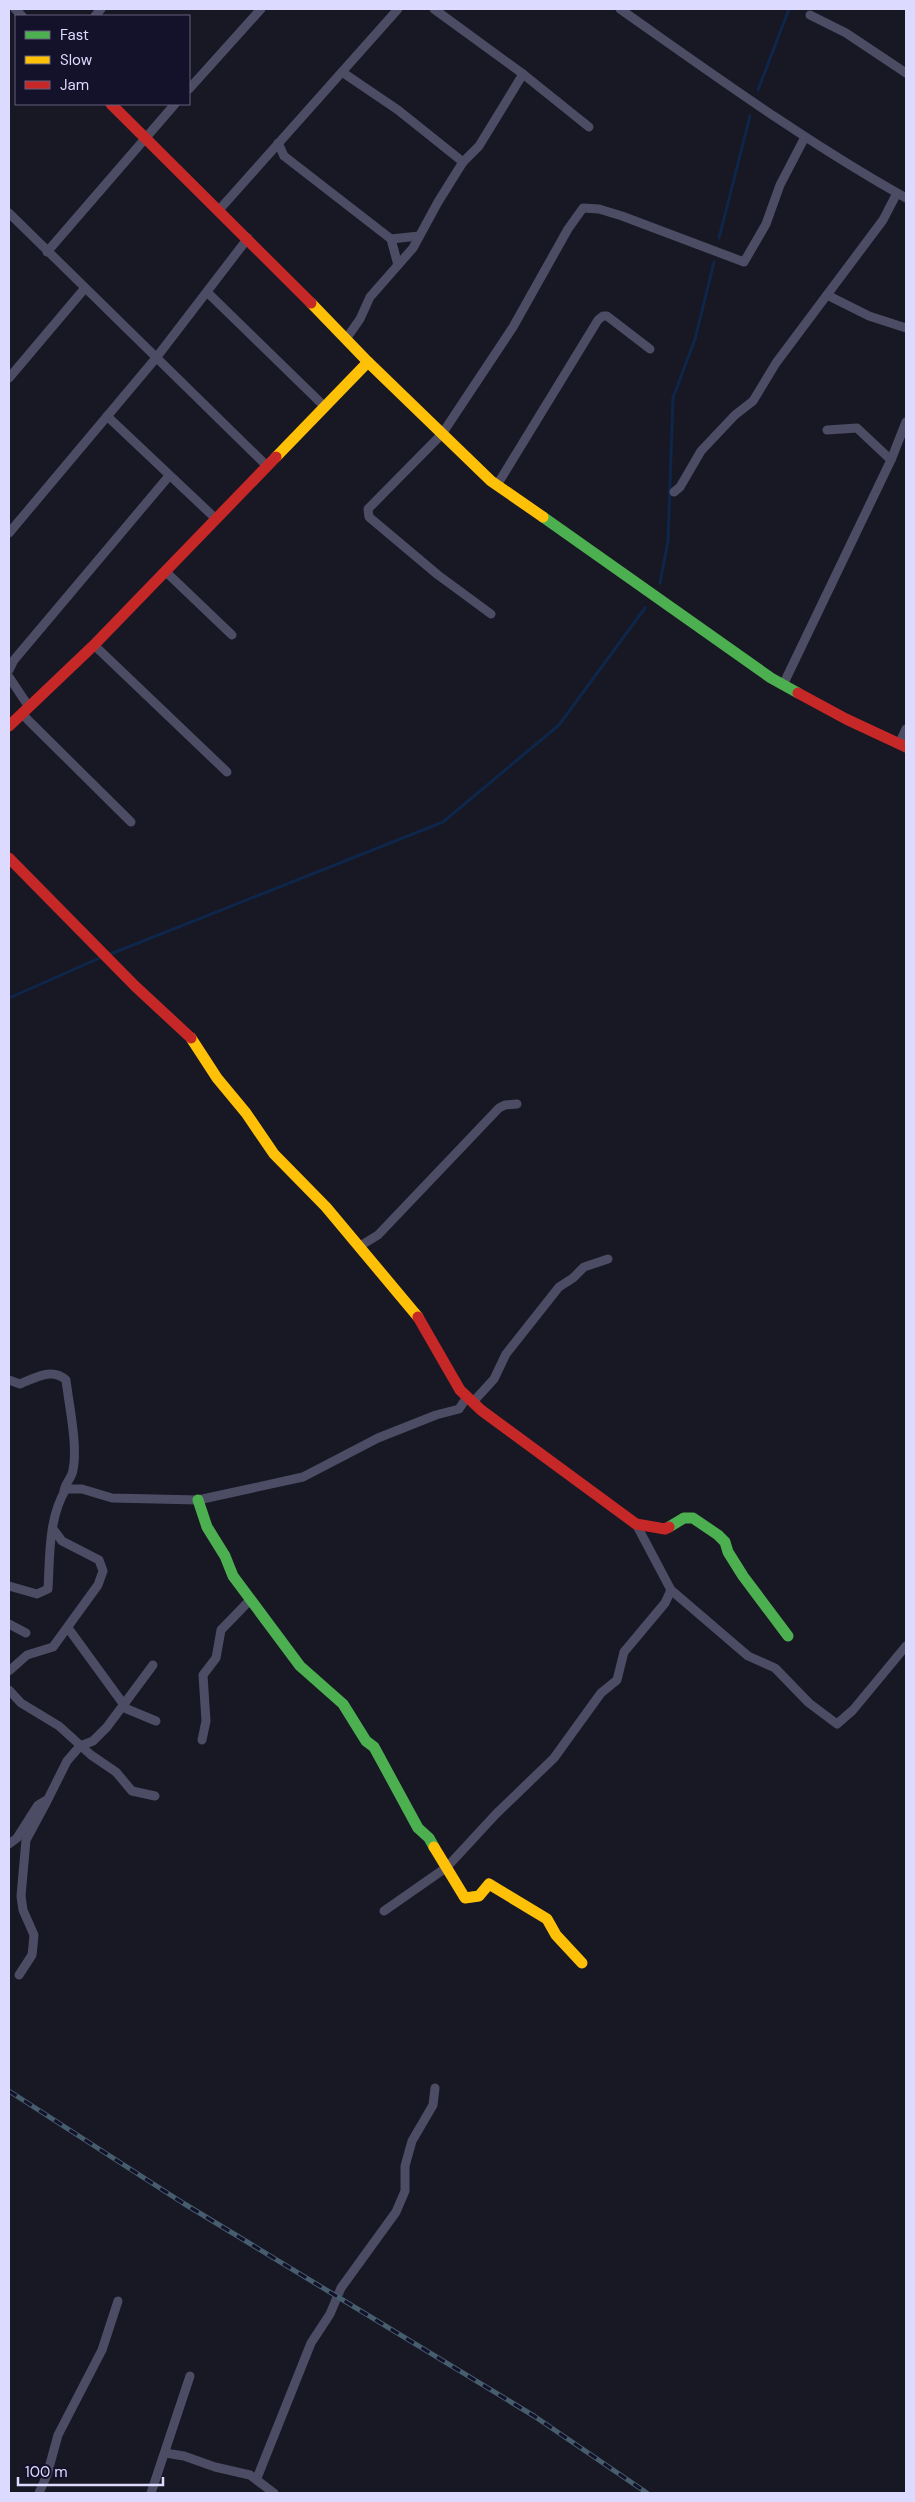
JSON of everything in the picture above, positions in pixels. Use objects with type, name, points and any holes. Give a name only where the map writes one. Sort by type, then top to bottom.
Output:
[{"type":"street","points":[[190,88],[261,9]]},
{"type":"street","points":[[219,210],[398,9]]},
{"type":"street","points":[[434,9],[523,74],[589,127]]},
{"type":"street","points":[[620,9],[767,114],[906,198]]},
{"type":"street","points":[[810,15],[846,33],[906,73]]},
{"type":"street","points":[[342,72],[398,110],[464,162]]},
{"type":"street","points":[[346,339],[360,319],[370,297],[413,248],[464,162],[479,146],[523,74]]},
{"type":"street","points":[[113,105],[248,238],[368,362],[498,485],[753,667],[783,685],[846,719],[903,745],[906,728]]},
{"type":"street","points":[[47,252],[174,105]]},
{"type":"street","points":[[491,614],[438,575],[367,514],[370,507],[442,434],[513,327],[568,229],[583,208],[599,209],[622,216],[744,262],[766,224],[777,193],[805,138]]},
{"type":"street","points":[[278,143],[284,156],[391,239],[398,265]]},
{"type":"street","points":[[267,156],[284,156]]},
{"type":"street","points":[[674,492],[680,487],[701,451],[735,414],[753,401],[776,364],[883,220],[898,194]]},
{"type":"street","points":[[9,214],[266,465]]},
{"type":"street","points":[[391,239],[419,236]]},
{"type":"street","points":[[9,533],[156,358],[248,238]]},
{"type":"street","points":[[9,378],[12,367],[85,288]]},
{"type":"street","points":[[207,292],[324,406]]},
{"type":"street","points":[[827,296],[868,316],[906,328]]},
{"type":"street","points":[[498,485],[602,316],[607,316],[650,349]]},
{"type":"street","points":[[9,726],[94,645],[266,465],[368,362]]},
{"type":"street","points":[[107,416],[215,518]]},
{"type":"street","points":[[783,685],[891,460],[906,422]]},
{"type":"street","points":[[827,430],[857,428],[891,460]]},
{"type":"street","points":[[9,670],[14,660],[169,476]]},
{"type":"street","points":[[165,571],[232,636]]},
{"type":"street","points":[[94,645],[227,772]]},
{"type":"street","points":[[9,677],[26,710],[131,822]]},
{"type":"street","points":[[9,858],[110,961],[190,1035],[217,1078],[246,1113],[274,1154],[326,1207],[417,1314],[460,1390],[586,1490],[636,1524],[664,1529],[684,1518],[698,1520],[722,1538],[742,1576],[778,1620],[788,1636]]},
{"type":"street","points":[[360,1246],[378,1235],[499,1108],[505,1105],[517,1104]]},
{"type":"street","points":[[63,1494],[69,1488],[82,1489],[112,1498],[198,1500],[303,1477],[378,1438],[436,1415],[459,1409],[494,1379],[506,1354],[558,1288],[573,1278],[584,1267],[608,1259]]},
{"type":"street","points":[[9,1380],[20,1384],[51,1372],[60,1374],[66,1380],[74,1450],[73,1472],[65,1485],[53,1529],[48,1590],[37,1594],[9,1586]]},
{"type":"street","points":[[198,1500],[207,1526],[225,1556],[233,1576],[300,1666],[344,1704],[366,1741],[374,1747],[418,1828],[428,1838],[465,1898],[478,1896],[488,1884],[498,1888],[547,1919],[556,1935],[582,1963]]},
{"type":"street","points":[[636,1524],[671,1590],[748,1656],[775,1668],[809,1703],[837,1724],[852,1710],[906,1646]]},
{"type":"street","points":[[9,1671],[27,1655],[53,1647],[98,1585],[103,1571],[99,1560],[62,1541],[53,1529]]},
{"type":"street","points":[[384,1911],[447,1867],[496,1814],[554,1758],[602,1693],[617,1680],[624,1652],[665,1603],[671,1590]]},
{"type":"street","points":[[202,1740],[206,1721],[203,1675],[216,1658],[221,1630],[251,1599]]},
{"type":"street","points":[[9,1624],[26,1633]]},
{"type":"street","points":[[68,1628],[127,1709],[156,1721]]},
{"type":"street","points":[[19,1975],[32,1955],[34,1935],[23,1910],[21,1896],[26,1840],[67,1761],[80,1746],[93,1741],[153,1665]]},
{"type":"street","points":[[9,1690],[21,1703],[59,1726],[80,1746],[124,1779],[132,1791],[155,1796]]},
{"type":"street","points":[[9,1844],[17,1838],[38,1805],[48,1799]]},
{"type":"street","points":[[257,2478],[311,2343],[330,2314],[341,2288],[396,2212],[405,2191],[405,2166],[412,2141],[433,2105],[435,2088]]},
{"type":"street","points":[[39,2493],[47,2475],[58,2435],[102,2350],[118,2301]]},
{"type":"street","points":[[151,2493],[190,2376]]},
{"type":"street","points":[[165,2453],[184,2456],[257,2478],[274,2493]]},
{"type":"waterway","points":[[758,90],[789,9]]},
{"type":"waterway","points":[[719,238],[750,116]]},
{"type":"waterway","points":[[660,583],[668,541],[673,398],[695,339],[714,262]]},
{"type":"waterway","points":[[108,955],[443,822],[559,725],[645,608]]},
{"type":"waterway","points":[[9,998],[102,957]]},
{"type":"railway","points":[[9,2091],[183,2203],[534,2416],[647,2493]]},
{"type":"traffic: fast","points":[[543,517],[771,678],[798,693]]},
{"type":"traffic: fast","points":[[198,1500],[207,1527],[225,1556],[233,1576],[300,1666],[343,1704],[366,1741],[374,1747],[418,1828],[429,1838],[434,1847]]},
{"type":"traffic: fast","points":[[669,1527],[684,1518],[693,1518],[718,1535],[725,1542],[728,1552],[743,1576],[788,1636]]},
{"type":"traffic: slow","points":[[311,303],[368,362],[491,481],[543,517]]},
{"type":"traffic: slow","points":[[276,457],[368,362]]},
{"type":"traffic: slow","points":[[191,1038],[217,1078],[246,1113],[274,1154],[326,1207],[418,1317]]},
{"type":"traffic: slow","points":[[434,1847],[465,1898],[479,1896],[489,1884],[547,1919],[556,1935],[582,1963]]},
{"type":"traffic: jam","points":[[112,105],[311,303]]},
{"type":"traffic: jam","points":[[9,726],[94,645],[276,457]]},
{"type":"traffic: jam","points":[[798,693],[846,719],[906,747]]},
{"type":"traffic: jam","points":[[9,858],[135,986],[191,1038]]},
{"type":"traffic: jam","points":[[418,1317],[460,1390],[481,1410],[636,1524],[665,1529],[669,1527]]}]
